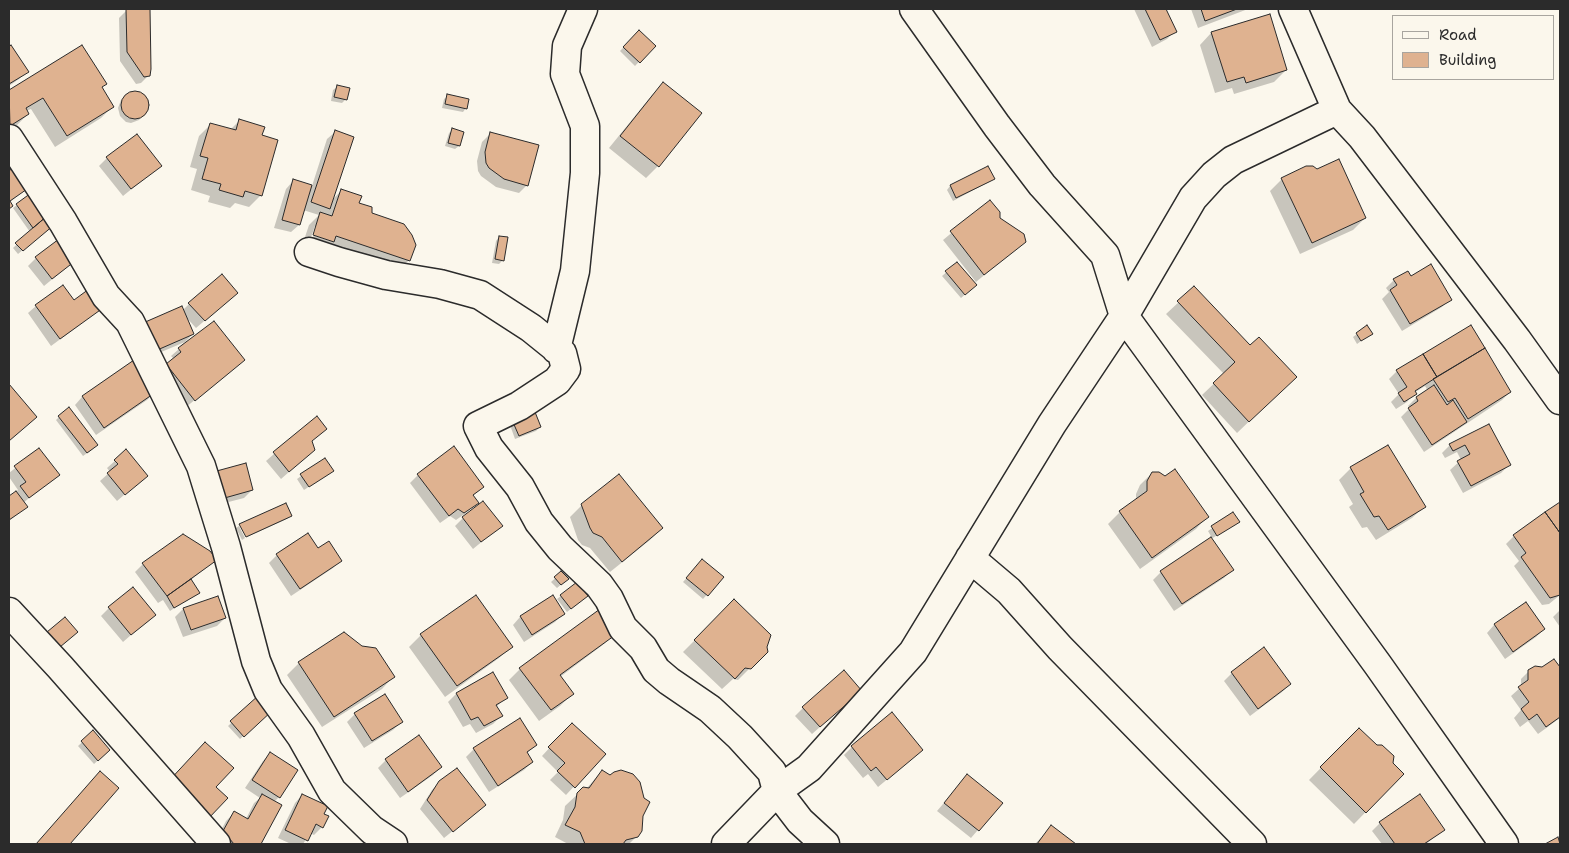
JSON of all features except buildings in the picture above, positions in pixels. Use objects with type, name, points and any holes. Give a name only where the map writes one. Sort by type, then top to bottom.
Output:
[{"type":"street","points":[[556,349],[575,271],[586,173],[585,126],[565,74],[567,46],[583,9]]},
{"type":"street","points":[[914,9],[997,126],[1042,185],[1105,255],[1124,316],[1378,665],[1504,844]]},
{"type":"street","points":[[1293,9],[1337,110],[1362,138],[1517,340],[1560,400]]},
{"type":"street","points":[[726,844],[777,791],[809,768],[913,652],[1052,424],[1124,316],[1193,198],[1214,175],[1233,160],[1337,110]]},
{"type":"street","points":[[9,139],[63,222],[106,296],[130,322],[201,466],[226,547],[256,661],[268,690],[301,736],[332,791],[372,830],[393,844]]},
{"type":"street","points":[[309,252],[386,275],[440,284],[480,294],[531,328],[562,353],[566,369],[557,381],[519,406],[478,426],[489,448],[520,487],[538,522],[560,548],[599,585],[609,599],[623,628],[643,648],[656,670],[710,709],[740,737],[772,772],[777,791],[800,821],[825,844]]},
{"type":"street","points":[[970,558],[1009,591],[1060,648],[1252,844]]},
{"type":"street","points":[[9,612],[216,844]]}]
